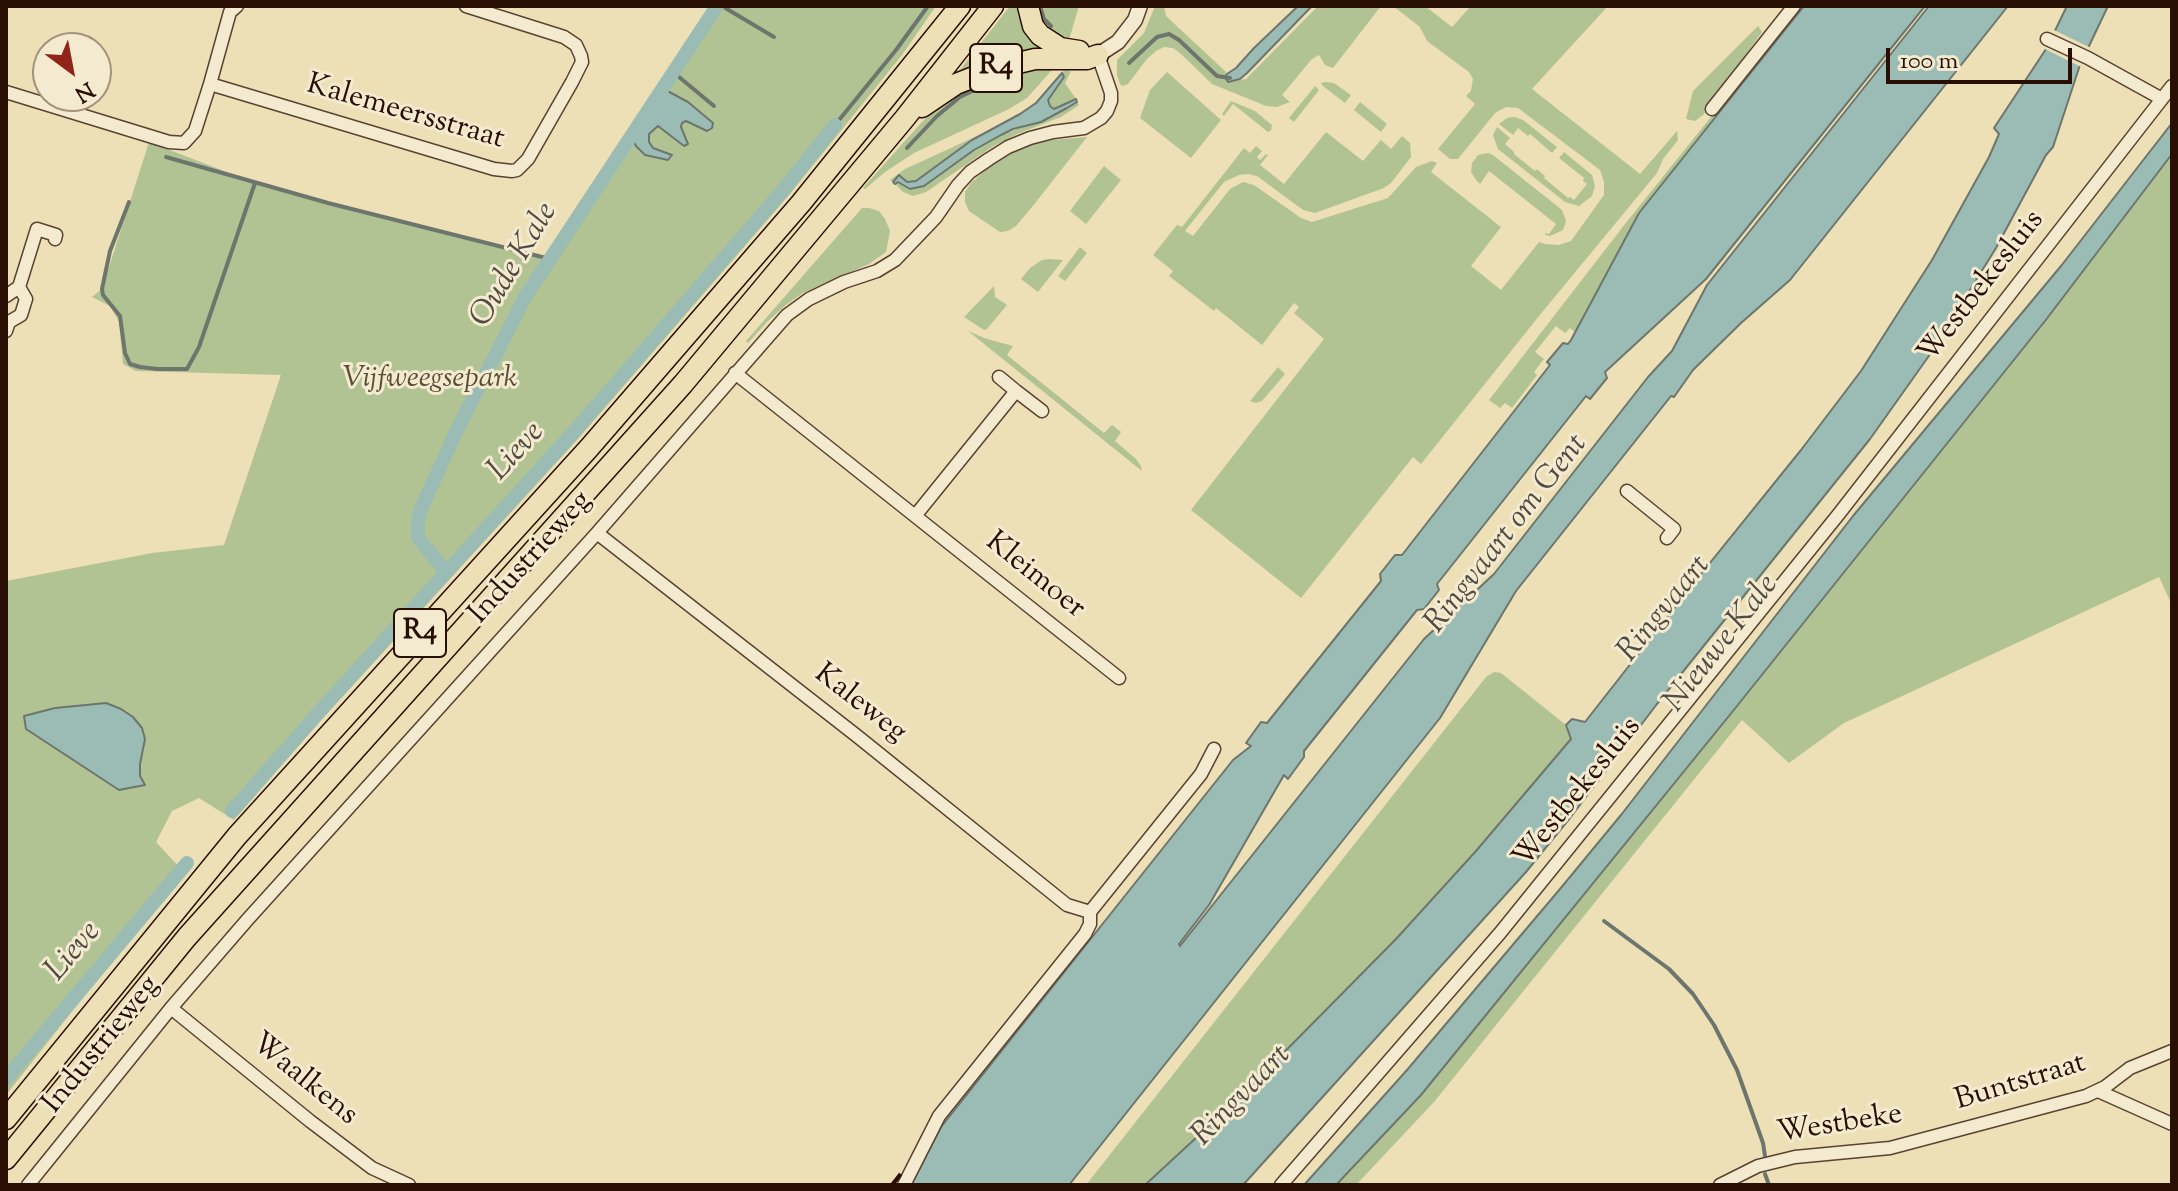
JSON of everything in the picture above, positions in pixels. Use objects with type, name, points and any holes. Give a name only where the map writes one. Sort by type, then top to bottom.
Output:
[{"type":"highway","points":[[926,49],[947,6]]},
{"type":"highway","name":"Industrieweg","points":[[6,1119],[237,836],[589,448],[801,203],[960,6]]},
{"type":"highway","name":"Industrieweg","points":[[6,1159],[187,937],[683,384],[793,255],[993,6]]},
{"type":"highway","name":"R4","points":[[1028,6],[1033,26],[1052,45],[1098,55]]},
{"type":"highway","name":"R4","points":[[905,118],[956,84],[987,71],[1035,59],[1087,59],[1098,55]]},
{"type":"street","points":[[6,92],[169,142],[188,140],[195,131],[230,12],[237,6]]},
{"type":"street","name":"Kalemeersstraat","points":[[210,84],[494,169],[517,170],[528,159],[572,82],[582,62],[581,56],[576,45],[564,37],[466,6]]},
{"type":"street","points":[[1098,55],[1118,42],[1135,20],[1140,6]]},
{"type":"street","points":[[1712,109],[1794,6]]},
{"type":"street","points":[[2047,39],[2162,99]]},
{"type":"street","name":"Industrieweg","points":[[28,1185],[171,1008],[597,533],[787,315],[809,299],[877,271],[895,260],[936,217],[958,185],[979,166],[1008,147],[1053,132],[1084,128],[1101,118],[1111,101],[1111,93],[1098,55]]},
{"type":"street","name":"Westbekesluis","points":[[1281,1185],[1510,921],[1838,515],[2172,86]]},
{"type":"street","points":[[6,296],[19,287],[37,229],[56,235],[55,239]]},
{"type":"street","points":[[7,323],[21,315],[26,299],[19,287]]},
{"type":"street","name":"Kleimoer","points":[[735,373],[1119,678]]},
{"type":"street","points":[[999,377],[1042,411]]},
{"type":"street","points":[[915,516],[1016,391]]},
{"type":"street","points":[[1627,491],[1671,519],[1674,529],[1667,538]]},
{"type":"street","name":"Kaleweg","points":[[597,533],[1067,905],[1090,912]]},
{"type":"street","points":[[904,1185],[939,1116],[1085,934],[1090,924],[1090,912],[1201,774],[1214,749]]},
{"type":"street","name":"Waalkens","points":[[171,1008],[372,1168],[409,1185]]},
{"type":"street","name":"Buntstraat","points":[[1924,1139],[2098,1091],[2130,1068],[2172,1051]]},
{"type":"street","points":[[2098,1091],[2172,1124]]},
{"type":"street","name":"Westbeke","points":[[1720,1185],[1758,1166],[1795,1157],[1890,1148],[1924,1139]]},
{"type":"green space","name":"Vijfweegsepark","points":[[717,6],[936,6],[902,55],[790,194],[578,439],[234,820],[199,798],[172,811],[156,842],[183,871],[6,1095],[6,581],[152,553],[224,545],[281,375],[136,371],[123,364],[119,322],[110,306],[92,297],[102,289],[149,142],[255,183],[550,259]]},
{"type":"green space","points":[[1010,6],[1021,6],[1044,49],[952,80]]},
{"type":"green space","points":[[1039,6],[1079,6],[1069,40],[1058,36],[1043,20]]},
{"type":"green space","points":[[1155,6],[1164,6],[1166,16],[1225,71],[1225,77],[1235,81],[1246,79],[1318,6],[1381,6],[1333,68],[1325,65],[1319,55],[1312,59],[1282,95],[1290,102],[1277,107],[1266,106],[1212,84],[1173,48],[1164,47],[1156,51],[1128,84],[1122,86],[1117,75],[1117,60],[1144,33]]},
{"type":"green space","points":[[1393,6],[1425,6],[1452,27],[1471,6],[1608,6],[1532,89],[1640,174],[1677,131],[1678,140],[1663,159],[1657,173],[1421,464],[1413,457],[1301,598],[1191,510],[1324,339],[1294,313],[1299,307],[1294,303],[1262,345],[1169,276],[1173,271],[1153,255],[1177,225],[1182,227],[1244,148],[1250,153],[1256,146],[1262,151],[1257,157],[1260,160],[1268,155],[1260,165],[1284,184],[1326,132],[1363,161],[1381,140],[1391,149],[1402,136],[1410,143],[1411,157],[1384,188],[1315,213],[1303,210],[1257,176],[1239,175],[1224,182],[1185,231],[1193,236],[1230,189],[1243,182],[1254,185],[1301,218],[1312,222],[1388,198],[1416,167],[1432,161],[1437,163],[1431,172],[1501,227],[1471,266],[1501,290],[1539,242],[1559,245],[1571,241],[1604,195],[1600,170],[1518,108],[1506,107],[1495,113],[1458,159],[1450,159],[1438,149],[1475,104],[1466,96],[1471,91],[1473,79],[1469,72],[1427,41],[1420,27]]},
{"type":"green space","points":[[1800,6],[1804,6],[1639,213],[1575,332],[1570,328],[1565,333],[1556,326],[1535,352],[1544,359],[1534,372],[1537,375],[1512,408],[1505,403],[1500,408],[1489,400],[1625,224]]},
{"type":"green space","points":[[1758,26],[1762,32],[1749,50],[1746,61],[1703,115],[1695,121],[1686,119],[1693,91]]},
{"type":"green space","points":[[1052,70],[1027,98],[914,153],[863,188],[938,107],[959,93],[1013,73]]},
{"type":"green space","points":[[1064,70],[1071,71],[1065,83],[1076,99],[1054,109],[1049,103],[1049,96],[1064,77]]},
{"type":"green space","points":[[1167,72],[1221,120],[1191,158],[1140,118],[1150,90]]},
{"type":"green space","points":[[1321,83],[1334,83],[1351,95],[1345,103]]},
{"type":"green space","points":[[1315,86],[1319,90],[1294,122],[1289,118]]},
{"type":"green space","points":[[1231,101],[1255,111],[1272,125],[1271,130],[1268,132],[1233,104],[1224,116],[1222,114]]},
{"type":"green space","points":[[1077,102],[1079,105],[1061,117],[992,147],[926,192],[913,196],[895,184],[898,182],[910,189],[924,186],[974,150],[1001,135],[1051,117]]},
{"type":"green space","points":[[1360,102],[1387,124],[1381,132],[1354,110]]},
{"type":"green space","points":[[1514,117],[1523,120],[1557,147],[1552,153],[1530,134],[1528,136],[1518,128],[1513,135],[1499,124]]},
{"type":"green space","points":[[1497,127],[1510,138],[1505,144],[1514,154],[1574,200],[1587,184],[1559,158],[1564,152],[1592,175],[1595,186],[1592,196],[1579,206],[1565,202],[1498,149],[1493,135]]},
{"type":"green space","points":[[990,130],[916,181],[907,182],[899,176],[893,182],[890,180],[905,169]]},
{"type":"green space","points":[[1087,137],[1016,226],[1000,232],[969,211],[965,192],[971,183],[1007,154],[1041,141]]},
{"type":"green space","points":[[1488,153],[1562,210],[1566,221],[1563,230],[1545,235],[1556,224],[1489,171],[1480,184],[1476,180],[1471,172],[1472,163],[1478,155]]},
{"type":"green space","points":[[2172,154],[2172,605],[2159,577],[1844,723],[1789,763],[1742,720],[1434,1102],[1356,1185],[1336,1185],[1421,1095],[1733,711],[2045,321]]},
{"type":"green space","points":[[1104,166],[1121,180],[1086,224],[1070,211]]},
{"type":"green space","points":[[862,208],[879,211],[885,219],[890,231],[886,252],[869,264],[803,293],[768,321],[748,343],[746,341]]},
{"type":"green space","points":[[1080,247],[1087,253],[1065,281],[1058,276]]},
{"type":"green space","points":[[1049,259],[1063,260],[1038,292],[1021,279],[1030,268]]},
{"type":"green space","points":[[994,286],[995,297],[1007,305],[984,330],[964,317]]},
{"type":"green space","points":[[968,331],[1013,346],[1007,355],[1104,433],[1112,425],[1121,432],[1115,441],[1136,459],[1142,471]]},
{"type":"green space","points":[[1278,367],[1285,374],[1262,401],[1250,401]]},
{"type":"green space","points":[[1494,672],[1501,673],[1566,725],[1571,739],[1396,939],[1178,1156],[1145,1185],[1086,1185],[1486,677]]},
{"type":"water","points":[[1298,6],[1312,6],[1247,73],[1240,79],[1228,82],[1227,74]]},
{"type":"water","points":[[1804,6],[1925,6],[1706,279],[1605,372],[1607,378],[1590,399],[1586,396],[1437,584],[1439,590],[1424,609],[1417,610],[1304,751],[1304,757],[1288,779],[1284,775],[1209,905],[1180,946],[1424,639],[1494,574],[1648,377],[1672,351],[1707,285],[1929,6],[2008,6],[1790,280],[1741,323],[1693,370],[1674,397],[1671,396],[1516,591],[1440,718],[1069,1185],[911,1185],[941,1127],[1233,760],[1251,746],[1246,743],[1261,722],[1267,723],[1381,581],[1380,574],[1395,555],[1402,555],[1550,365],[1547,362],[1563,343],[1568,344],[1639,213]]},
{"type":"water","name":"Ringvaart","points":[[2067,6],[2108,6],[2080,65],[2053,147],[1996,248],[1931,353],[1870,439],[1526,872],[1243,1185],[1145,1185],[1237,1100],[1396,939],[1476,851],[1571,739],[1566,725],[1572,719],[1585,722],[1801,450],[1861,371],[1932,260],[1989,157],[1999,134],[1994,128],[2046,49]]},
{"type":"water","points":[[1062,73],[1064,77],[1048,100],[1050,106],[1054,109],[1076,99],[1077,102],[1041,122],[1001,135],[974,150],[924,186],[910,189],[893,182],[899,175],[907,182],[916,181],[972,140],[1020,114],[1036,103]]},
{"type":"water","points":[[662,88],[688,102],[713,123],[707,131],[686,121],[682,123],[688,144],[684,146],[658,126],[649,134],[649,142],[653,148],[672,155],[668,160],[645,155],[631,136]]},
{"type":"water","points":[[2172,123],[2172,154],[2045,321],[1421,1095],[1336,1185],[1304,1185],[1407,1070],[1621,815],[1853,516],[2061,266]]},
{"type":"water","points":[[106,703],[133,717],[142,728],[145,739],[140,776],[145,785],[119,790],[26,729],[24,716],[55,708]]},
{"type":"pier","points":[[2052,29],[2093,49],[2083,68],[2043,48]]},
{"type":"waterway","name":"Oude Kale","points":[[443,568],[418,538],[418,519],[455,434],[525,297],[717,6]]},
{"type":"waterway","points":[[722,6],[774,37]]},
{"type":"waterway","points":[[835,125],[928,6]]},
{"type":"waterway","points":[[1040,6],[1044,19],[1051,26]]},
{"type":"waterway","name":"Lieve","points":[[1129,63],[1157,37],[1169,34],[1217,76],[1230,78]]},
{"type":"waterway","points":[[673,72],[714,106]]},
{"type":"waterway","points":[[907,148],[960,97],[991,82],[1018,75]]},
{"type":"waterway","name":"Lieve","points":[[232,811],[572,434],[784,189],[835,125]]},
{"type":"waterway","points":[[166,157],[328,203],[550,259]]},
{"type":"waterway","points":[[129,202],[110,251],[103,295],[120,316],[125,353],[130,364],[157,369],[187,369],[199,347],[255,183]]},
{"type":"waterway","name":"Lieve","points":[[6,1079],[187,863]]},
{"type":"waterway","points":[[1604,921],[1669,969],[1693,994],[1714,1025],[1737,1070],[1765,1156]]},
{"type":"waterway","points":[[1765,1174],[1769,1185]]},
{"type":"railway","points":[[892,1185],[903,1171]]},
{"type":"water label","name":"Ringvaart om Gent","points":[[1508,535]]},
{"type":"water label","name":"Nieuwe Kale","points":[[1723,645]]}]
